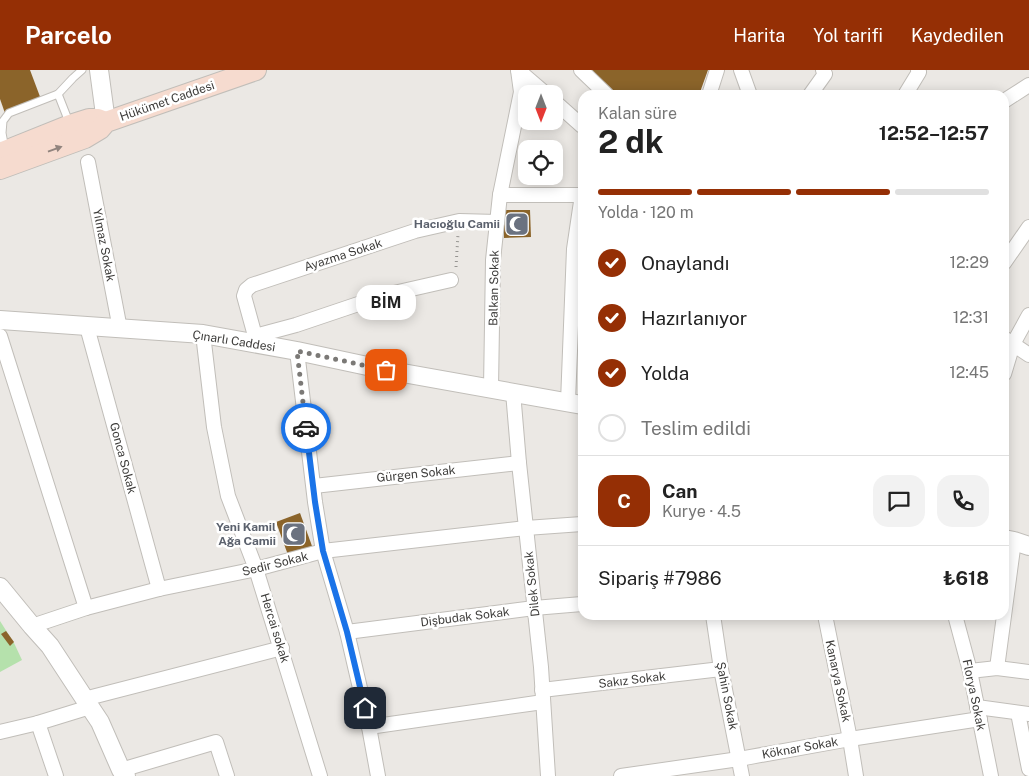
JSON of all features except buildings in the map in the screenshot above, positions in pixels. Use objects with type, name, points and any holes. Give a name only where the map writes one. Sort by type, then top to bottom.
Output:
[{"type":"main road","name":"Hükümet Caddesi","points":[[4,160],[85,138],[106,122],[256,70]]},
{"type":"main road","name":"Hükümet Caddesi","points":[[4,160],[70,125],[89,120],[106,122]]},
{"type":"street","points":[[99,70],[106,122]]},
{"type":"street","points":[[518,70],[536,85]]},
{"type":"street","name":"Balkan Sokak","points":[[491,388],[493,260],[500,195],[521,92],[518,70]]},
{"type":"street","points":[[581,70],[602,90]]},
{"type":"street","points":[[711,90],[717,70]]},
{"type":"street","points":[[740,70],[748,90]]},
{"type":"street","points":[[908,90],[919,72],[918,70]]},
{"type":"street","points":[[813,90],[826,71]]},
{"type":"street","points":[[1009,98],[1029,85]]},
{"type":"street","points":[[563,109],[578,122]]},
{"type":"street","name":"Yılmaz Sokak","points":[[88,162],[120,329]]},
{"type":"street","points":[[500,195],[578,195]]},
{"type":"street","name":"Ayazma Sokak","points":[[253,339],[244,296],[246,290],[252,285],[416,231],[459,221],[497,222]]},
{"type":"street","points":[[575,403],[574,249],[578,222]]},
{"type":"street","points":[[1009,256],[1029,227]]},
{"type":"street","points":[[253,339],[385,295],[451,280]]},
{"type":"street","points":[[1009,340],[1029,316]]},
{"type":"street","name":"Çınarlı Caddesi","points":[[0,320],[253,339],[297,351],[386,370],[575,403]]},
{"type":"street","name":"Gonca Sokak","points":[[87,327],[159,589]]},
{"type":"street","name":"Hercai sokak","points":[[204,334],[214,427],[228,496],[256,569],[282,648],[320,776]]},
{"type":"street","points":[[0,336],[86,608]]},
{"type":"street","points":[[1009,342],[1029,355]]},
{"type":"street","points":[[297,351],[323,551],[347,632],[369,727],[378,776]]},
{"type":"street","name":"Dilek Sokak","points":[[513,392],[543,696],[548,776]]},
{"type":"street","name":"Gürgen Sokak","points":[[314,486],[519,463]]},
{"type":"street","name":"Sedir Sokak","points":[[32,626],[86,608],[159,589],[256,569],[323,551],[526,528],[578,524]]},
{"type":"street","points":[[1009,588],[1016,542]]},
{"type":"street","points":[[0,586],[50,646],[100,722],[123,773],[216,742],[227,776]]},
{"type":"street","name":"Dişbudak Sokak","points":[[347,632],[534,608],[578,604]]},
{"type":"street","name":"Şahin Sokak","points":[[714,620],[721,669],[742,776]]},
{"type":"street","name":"Kanarya Sokak","points":[[826,620],[856,776]]},
{"type":"street","name":"Florya Sokak","points":[[956,620],[970,671],[991,776]]},
{"type":"street","points":[[997,668],[1004,620]]},
{"type":"street","points":[[0,732],[38,723],[87,703],[282,648]]},
{"type":"street","points":[[970,671],[997,668],[1029,672]]},
{"type":"street","name":"Sakız Sokak","points":[[369,727],[543,696],[721,669]]},
{"type":"street","name":"Köknar Sokak","points":[[620,776],[850,739],[978,713],[1024,713]]},
{"type":"street","points":[[1024,713],[1029,769]]},
{"type":"street","points":[[38,723],[56,776]]},
{"type":"lane","points":[[4,160],[3,121],[9,112],[58,94],[82,70]]},
{"type":"lane","points":[[58,94],[70,125]]},
{"type":"path","points":[[451,280],[456,266],[459,221]]},
{"type":"green space","points":[[0,621],[22,660],[0,672]]},
{"type":"way so far","points":[[306,428],[297,351],[386,370]]},
{"type":"place","name":"Hacıoğlu Camii","points":[[517,224]]},
{"type":"place","name":"BİM","points":[[386,370]]},
{"type":"place","name":"Yeni Kamil Ağa Camii","points":[[294,534]]},
{"type":"route","points":[[306,428],[323,551],[347,632],[365,708]]}]
